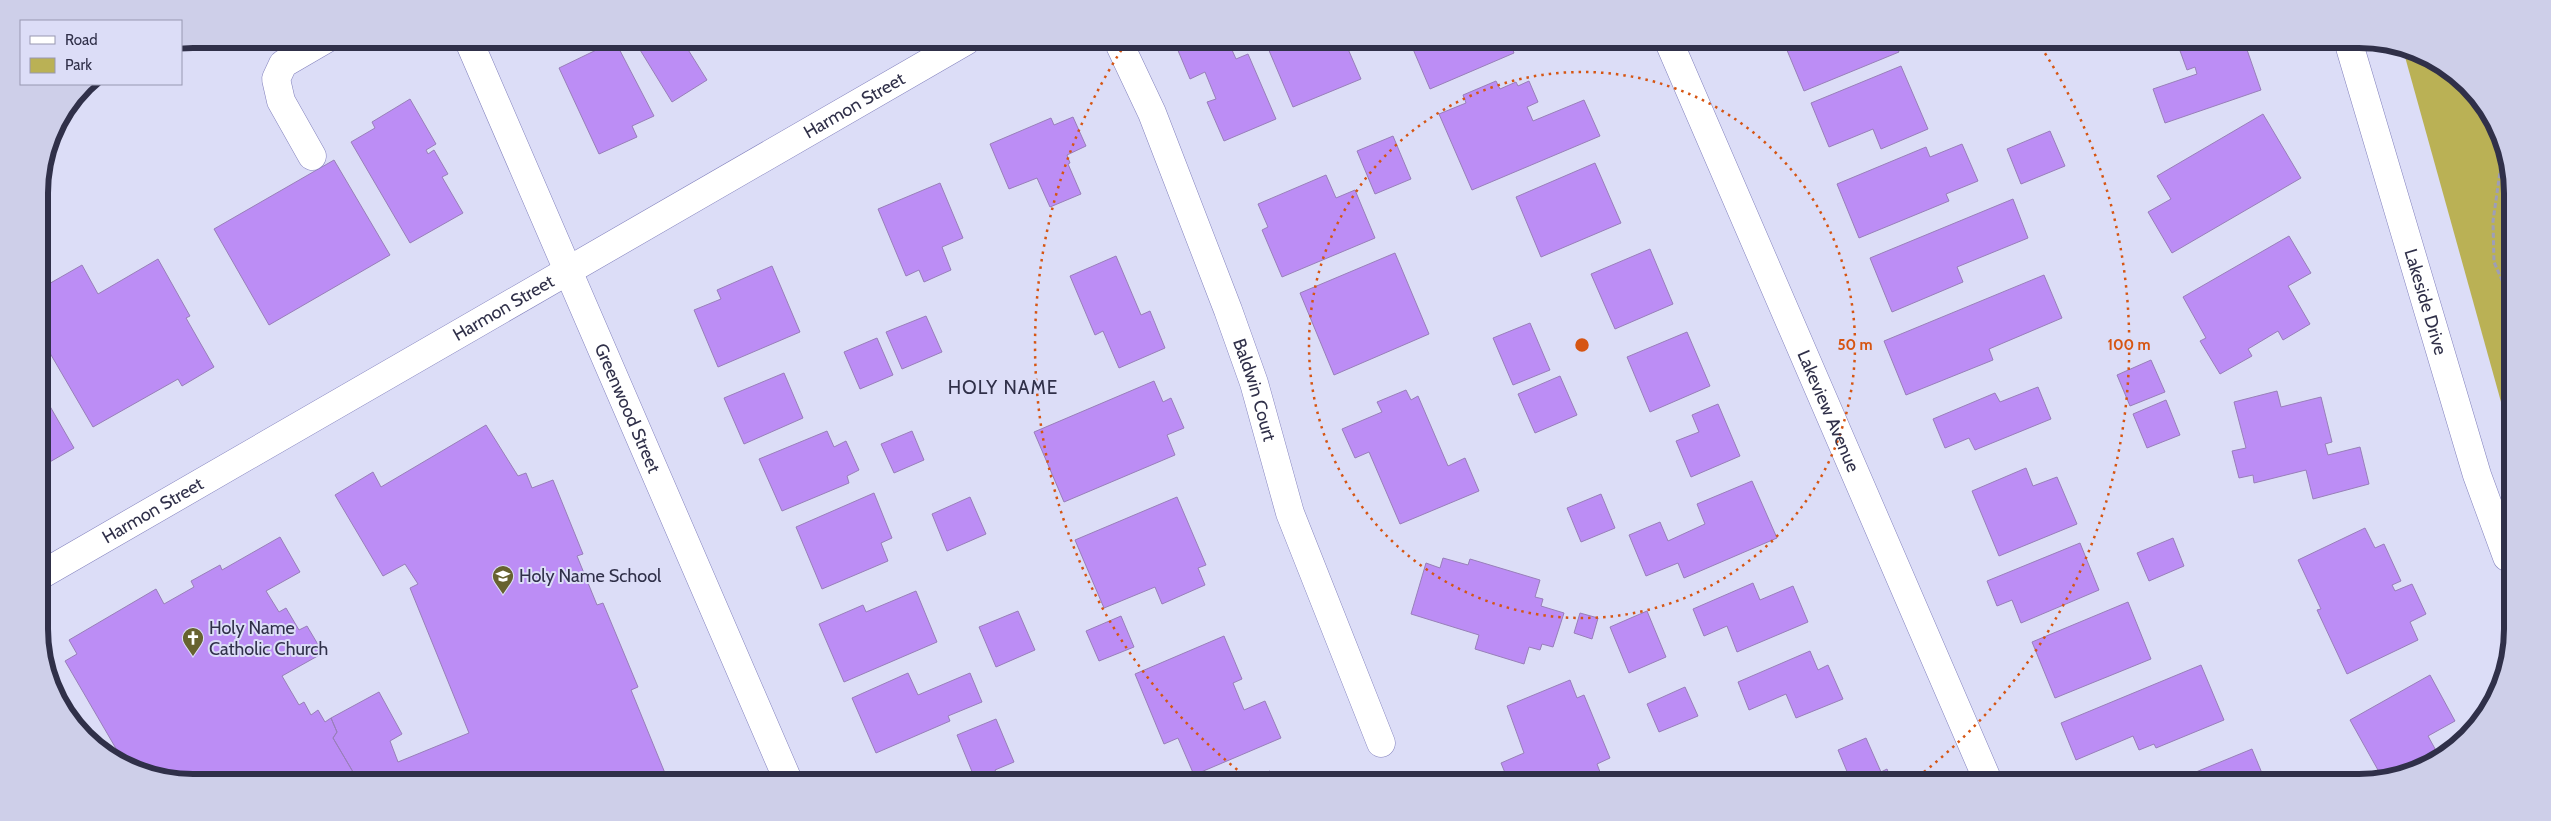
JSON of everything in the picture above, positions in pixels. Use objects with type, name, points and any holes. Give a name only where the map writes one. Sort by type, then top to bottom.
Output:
[{"type":"street","points":[[311,48],[283,64],[276,79],[281,101],[312,156]]},
{"type":"street","name":"Greenwood Street","points":[[472,48],[785,774]]},
{"type":"street","name":"Harmon Street","points":[[48,571],[954,48]]},
{"type":"street","name":"Baldwin Court","points":[[1121,48],[1152,114],[1228,310],[1254,383],[1290,513],[1381,743]]},
{"type":"street","name":"Lakeview Avenue","points":[[1672,48],[1985,773]]},
{"type":"street","name":"Lakeside Drive","points":[[2350,48],[2358,81],[2477,475],[2504,546]]},
{"type":"path","points":[[2501,164],[2493,220],[2494,262],[2504,285]]},
{"type":"green space","points":[[2404,55],[2423,62],[2454,84],[2479,112],[2489,128],[2496,146],[2501,164],[2504,193],[2504,413]]},
{"type":"building","points":[[600,48],[619,48],[654,116],[632,126],[637,137],[599,154],[559,68]]},
{"type":"building","points":[[639,48],[687,48],[707,80],[672,102]]},
{"type":"building","points":[[1177,48],[1231,48],[1236,59],[1248,54],[1276,119],[1224,141],[1207,102],[1216,99],[1205,72],[1190,79]]},
{"type":"building","points":[[1268,48],[1348,48],[1361,79],[1293,107]]},
{"type":"building","points":[[1413,48],[1512,48],[1514,53],[1430,89]]},
{"type":"building","points":[[1786,48],[1897,48],[1899,52],[1804,91]]},
{"type":"building","points":[[2179,48],[2246,48],[2261,90],[2165,123],[2153,89],[2197,74],[2195,67],[2187,70]]},
{"type":"building","points":[[1901,66],[1928,129],[1881,149],[1873,129],[1829,147],[1811,103]]},
{"type":"building","points":[[1496,81],[1500,89],[1516,82],[1518,86],[1529,81],[1538,102],[1527,107],[1533,121],[1584,100],[1600,136],[1472,190],[1439,114],[1466,103],[1463,95]]},
{"type":"building","points":[[410,99],[436,144],[426,150],[428,154],[434,150],[448,174],[442,177],[463,213],[410,243],[351,142],[375,128],[372,122]]},
{"type":"building","points":[[2263,114],[2301,178],[2172,253],[2148,212],[2171,199],[2157,176]]},
{"type":"building","points":[[1073,117],[1086,146],[1067,155],[1070,163],[1068,164],[1081,194],[1050,207],[1037,178],[1009,189],[990,144],[1051,118],[1054,125]]},
{"type":"building","points":[[2050,131],[2065,166],[2021,184],[2007,149]]},
{"type":"building","points":[[1393,136],[1411,179],[1375,194],[1357,151]]},
{"type":"building","points":[[1962,144],[1978,181],[1946,194],[1949,201],[1859,238],[1837,184],[1926,147],[1930,157]]},
{"type":"building","points":[[334,160],[390,255],[269,325],[214,229]]},
{"type":"building","points":[[1595,163],[1621,223],[1541,257],[1516,197]]},
{"type":"building","points":[[1326,175],[1336,198],[1355,190],[1375,238],[1282,277],[1262,230],[1268,227],[1258,204]]},
{"type":"building","points":[[940,183],[963,238],[942,247],[951,270],[924,282],[919,270],[906,276],[878,209]]},
{"type":"building","points":[[2013,199],[2028,238],[1957,267],[1963,282],[1892,312],[1870,258]]},
{"type":"building","points":[[2289,236],[2311,273],[2288,286],[2310,324],[2283,340],[2278,331],[2248,349],[2252,356],[2220,374],[2200,341],[2206,338],[2183,297]]},
{"type":"building","points":[[1650,249],[1673,304],[1615,329],[1591,274]]},
{"type":"building","points":[[1395,253],[1429,334],[1334,375],[1300,293]]},
{"type":"building","points":[[1116,256],[1141,315],[1150,311],[1165,348],[1119,368],[1103,331],[1095,335],[1070,276]]},
{"type":"building","points":[[158,259],[190,316],[186,318],[214,367],[182,386],[178,379],[93,427],[48,350],[48,284],[82,265],[98,294]]},
{"type":"building","points":[[772,266],[800,332],[718,367],[694,310],[721,299],[717,290]]},
{"type":"building","points":[[2044,275],[2062,318],[1989,349],[1993,360],[1906,395],[1884,341]]},
{"type":"building","points":[[926,316],[942,352],[902,369],[886,332]]},
{"type":"building","points":[[1530,323],[1550,370],[1513,385],[1493,338]]},
{"type":"building","points":[[1687,332],[1710,386],[1650,412],[1627,357]]},
{"type":"building","points":[[877,338],[893,375],[860,389],[844,352]]},
{"type":"building","points":[[2151,360],[2165,392],[2130,406],[2117,375]]},
{"type":"building","points":[[784,373],[803,418],[744,444],[724,398]]},
{"type":"building","points":[[1560,376],[1577,415],[1535,433],[1518,394]]},
{"type":"building","points":[[1154,381],[1163,402],[1171,398],[1184,428],[1167,435],[1175,455],[1064,502],[1034,432]]},
{"type":"building","points":[[2038,387],[2051,419],[1975,450],[1969,438],[1945,448],[1933,419],[1995,393],[2000,402]]},
{"type":"building","points":[[1406,390],[1411,400],[1418,396],[1448,466],[1465,458],[1479,491],[1400,524],[1369,452],[1355,458],[1342,429],[1382,412],[1377,402]]},
{"type":"building","points":[[2277,391],[2281,407],[2321,397],[2332,442],[2325,444],[2328,455],[2360,447],[2369,484],[2313,499],[2306,470],[2254,483],[2253,475],[2239,478],[2232,451],[2246,448],[2234,402]]},
{"type":"building","points":[[2166,400],[2180,435],[2147,448],[2133,414]]},
{"type":"building","points":[[48,403],[74,448],[48,463]]},
{"type":"building","points":[[1718,404],[1740,456],[1691,477],[1676,441],[1699,432],[1692,415]]},
{"type":"building","name":"Holy Name School","points":[[486,425],[518,476],[526,473],[532,488],[553,480],[583,554],[577,556],[597,605],[603,603],[638,687],[631,690],[665,774],[354,774],[333,738],[337,732],[331,718],[379,692],[402,734],[390,741],[398,762],[469,733],[410,588],[418,584],[405,564],[383,576],[335,495],[373,472],[381,487]]},
{"type":"building","points":[[827,431],[834,447],[846,441],[859,470],[847,476],[849,483],[782,511],[759,459]]},
{"type":"building","points":[[912,431],[924,460],[894,473],[881,444]]},
{"type":"building","points":[[2026,468],[2033,486],[2057,477],[2077,524],[1999,556],[1972,491]]},
{"type":"building","points":[[1752,481],[1777,538],[1684,578],[1678,563],[1646,576],[1629,535],[1660,522],[1668,541],[1705,524],[1697,504]]},
{"type":"building","points":[[874,493],[892,538],[881,543],[888,561],[822,589],[796,527]]},
{"type":"building","points":[[1601,494],[1615,528],[1581,542],[1567,508]]},
{"type":"building","points":[[970,497],[986,534],[947,551],[932,514]]},
{"type":"building","points":[[1177,497],[1206,565],[1198,568],[1205,585],[1162,604],[1155,587],[1104,608],[1075,540]]},
{"type":"building","points":[[2365,528],[2375,548],[2384,544],[2401,581],[2392,585],[2395,591],[2412,584],[2426,614],[2410,622],[2418,640],[2347,674],[2317,610],[2321,609],[2298,560]]},
{"type":"building","name":"Holy Name Catholic Church","points":[[280,537],[300,572],[266,591],[279,612],[286,608],[299,630],[307,626],[323,653],[282,676],[299,705],[304,702],[311,715],[318,710],[325,722],[331,718],[337,732],[333,738],[354,774],[193,774],[155,769],[128,759],[119,753],[65,661],[77,654],[69,640],[156,589],[164,604],[194,587],[191,581],[220,565],[222,570]]},
{"type":"building","points":[[2173,538],[2184,566],[2149,581],[2137,553]]},
{"type":"building","points":[[2080,543],[2099,590],[2021,623],[2012,600],[1997,606],[1987,581]]},
{"type":"building","points":[[1443,558],[1468,565],[1470,559],[1540,580],[1535,597],[1543,599],[1541,606],[1564,613],[1553,647],[1542,644],[1540,650],[1529,647],[1524,664],[1475,649],[1479,635],[1411,614],[1426,563],[1440,568]]},
{"type":"building","points":[[1753,583],[1760,600],[1793,586],[1808,622],[1737,652],[1727,626],[1704,636],[1693,609]]},
{"type":"building","points":[[916,591],[937,642],[844,682],[819,624],[863,605],[866,612]]},
{"type":"building","points":[[2128,602],[2151,659],[2055,698],[2032,642]]},
{"type":"building","points":[[1018,611],[1035,650],[996,667],[979,627]]},
{"type":"building","points":[[1647,611],[1666,657],[1629,673],[1610,627]]},
{"type":"building","points":[[1580,613],[1598,618],[1592,639],[1574,633]]},
{"type":"building","points":[[1121,616],[1134,647],[1099,661],[1086,631]]},
{"type":"building","points":[[1224,636],[1242,679],[1233,683],[1244,710],[1265,701],[1281,738],[1197,774],[1193,774],[1178,738],[1164,744],[1135,674]]},
{"type":"building","points":[[1810,651],[1818,670],[1828,665],[1843,699],[1796,718],[1786,694],[1749,710],[1738,682]]},
{"type":"building","points":[[2201,665],[2224,720],[2156,748],[2154,744],[2139,750],[2133,736],[2076,760],[2061,723]]},
{"type":"building","points":[[908,673],[918,695],[970,673],[982,702],[948,716],[950,721],[876,753],[852,698]]},
{"type":"building","points":[[2430,675],[2455,721],[2428,736],[2436,751],[2396,769],[2379,772],[2350,720]]},
{"type":"building","points":[[1570,680],[1577,698],[1584,695],[1610,758],[1597,764],[1601,773],[1505,773],[1501,763],[1524,753],[1507,706]]},
{"type":"building","points":[[1685,687],[1698,716],[1659,732],[1647,704]]},
{"type":"building","points":[[996,719],[1014,762],[995,770],[997,774],[973,774],[957,735]]},
{"type":"building","points":[[1866,738],[1881,772],[1887,769],[1889,773],[1848,773],[1838,750]]},
{"type":"building","points":[[2252,749],[2262,773],[2193,773]]},
{"type":"place","name":"Holy Name School","points":[[503,595]]},
{"type":"place","name":"Holy Name Catholic Church","points":[[193,657]]},
{"type":"district","name":"HOLY NAME","points":[[1003,387]]}]
